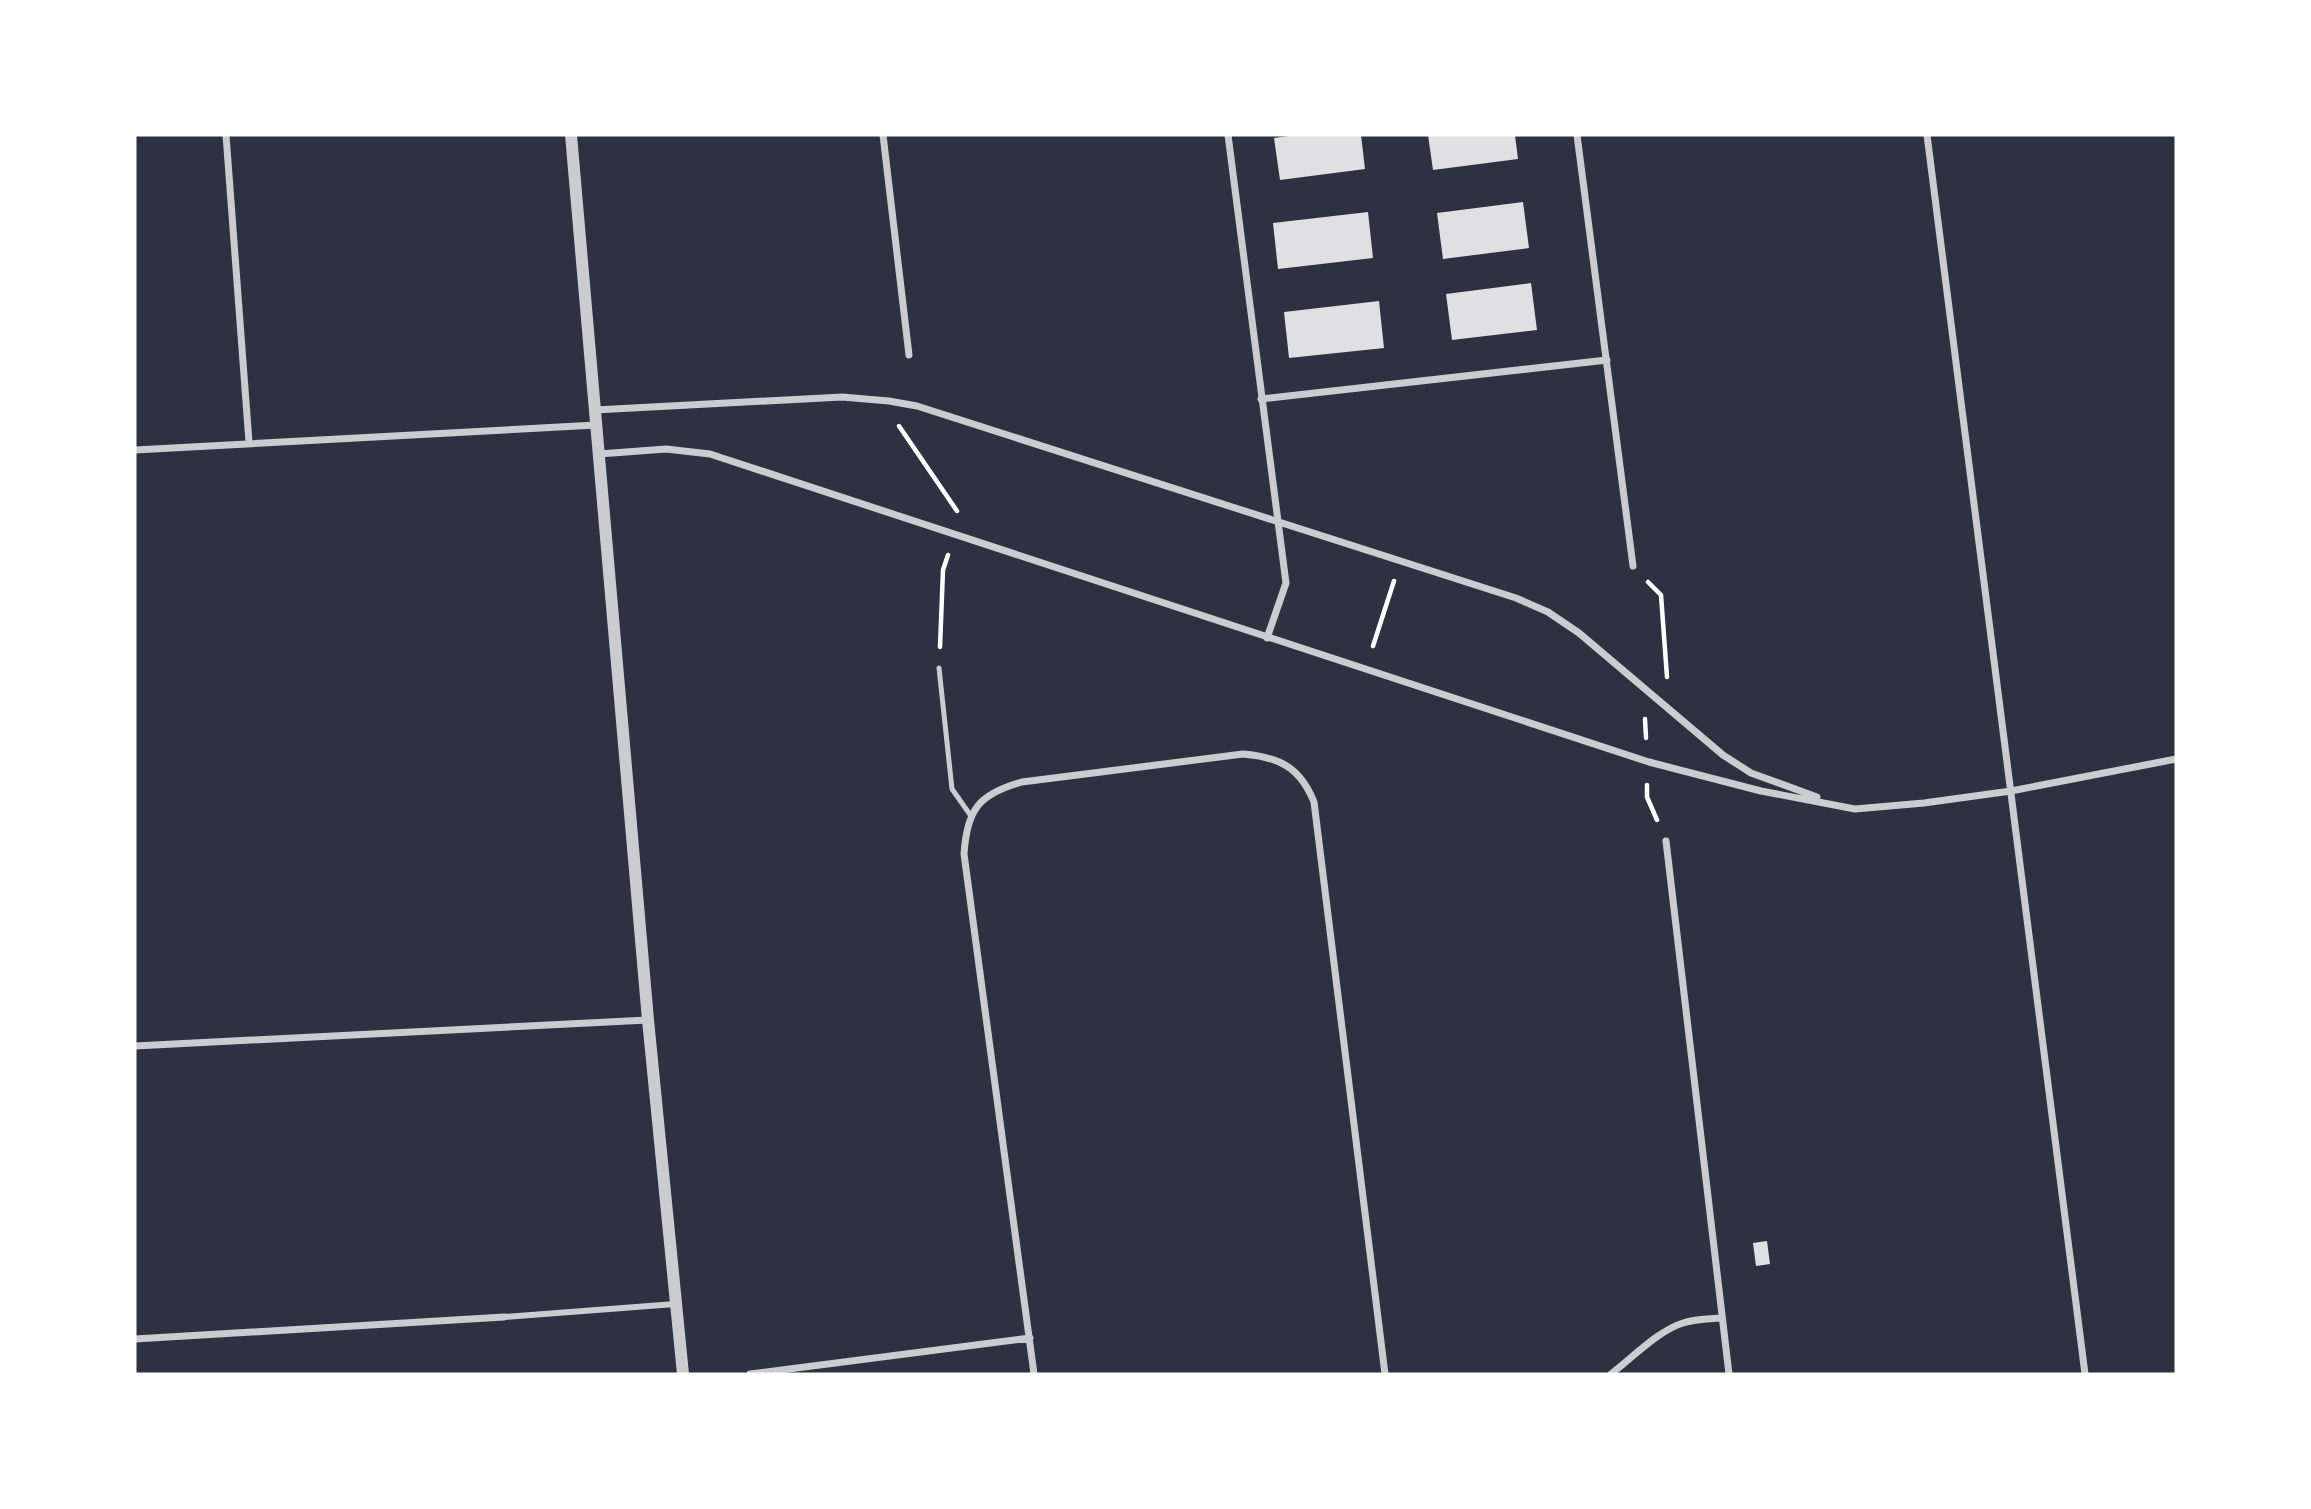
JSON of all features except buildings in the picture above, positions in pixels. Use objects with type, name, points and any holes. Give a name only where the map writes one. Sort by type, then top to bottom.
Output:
[{"type":"street","points":[[226,135],[249,442]]},
{"type":"street","points":[[571,135],[648,1020],[683,1374]]},
{"type":"street","points":[[883,135],[908,355]]},
{"type":"street","points":[[1228,135],[1286,583],[1267,638]]},
{"type":"street","points":[[1577,135],[1633,566]]},
{"type":"street","points":[[1927,135],[2085,1374]]},
{"type":"street","points":[[1261,399],[1607,360]]},
{"type":"street","points":[[595,410],[842,397],[917,406],[1516,598],[1548,612],[1579,634],[1723,755],[1751,772],[1791,789],[1855,808]]},
{"type":"street","points":[[135,450],[596,425]]},
{"type":"street","points":[[599,454],[666,449],[710,454],[1649,762],[1761,790],[1855,808],[1924,803],[2011,791],[2176,759]]},
{"type":"street","points":[[1034,1374],[964,854],[971,816],[996,789],[1022,782],[1243,754],[1265,756],[1281,762],[1307,785],[1314,802],[1385,1374]]},
{"type":"street","points":[[1666,841],[1729,1374]]},
{"type":"street","points":[[135,1046],[648,1020]]},
{"type":"street","points":[[135,1339],[675,1304]]},
{"type":"street","points":[[1611,1374],[1679,1324],[1721,1318]]},
{"type":"street","points":[[750,1374],[1030,1338]]},
{"type":"lane","points":[[939,668],[952,789],[971,816]]},
{"type":"path","points":[[897,402],[894,418],[961,516],[943,570],[939,668]]},
{"type":"path","points":[[1365,670],[1401,561]]}]
